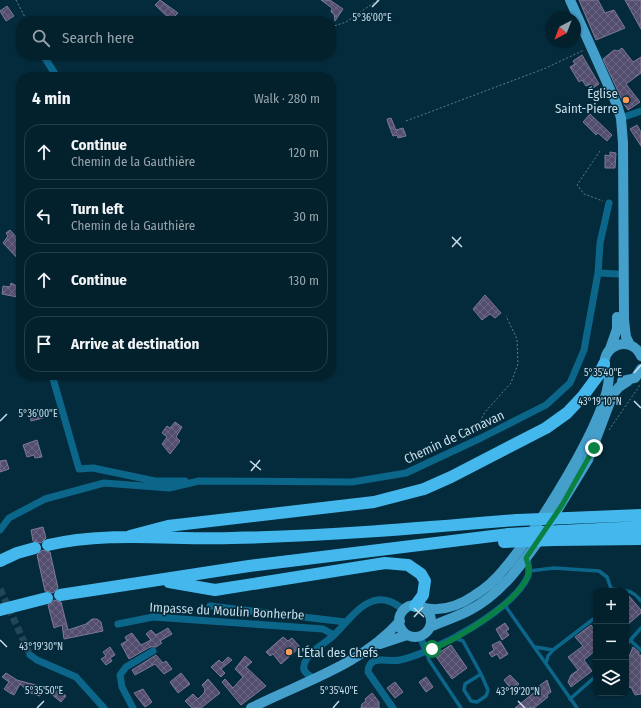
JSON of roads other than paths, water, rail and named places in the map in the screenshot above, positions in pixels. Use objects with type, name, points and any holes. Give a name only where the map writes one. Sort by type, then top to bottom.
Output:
[{"type":"highway","points":[[130,536],[168,526],[374,502],[424,489],[451,477],[546,428],[567,413],[583,396],[600,373],[604,364]]},
{"type":"highway","points":[[604,516],[641,512]]},
{"type":"highway","points":[[48,545],[64,541],[130,536],[206,539],[300,537],[517,520],[641,515]]},
{"type":"highway","points":[[60,595],[357,552],[507,538],[557,536],[641,528]]},
{"type":"highway","points":[[557,536],[641,539]]},
{"type":"highway","points":[[0,561],[17,553],[35,548]]},
{"type":"highway","points":[[158,580],[215,590],[348,568],[385,563],[400,563],[416,568],[425,581],[423,595],[414,608]]},
{"type":"highway","points":[[0,610],[47,598]]},
{"type":"main road","points":[[570,0],[617,104],[621,118],[623,143],[624,320],[626,338],[630,345]]},
{"type":"main road","points":[[251,708],[358,657],[376,645],[414,608],[445,610],[466,601],[489,584],[506,567],[529,535],[584,447],[601,408],[609,383],[609,375],[604,364],[617,330],[618,274],[623,208]]},
{"type":"main road","points":[[610,350],[616,345],[630,345],[636,348],[641,356]]},
{"type":"main road","points":[[376,645],[407,634],[420,636],[425,634],[430,627],[470,610],[482,603],[505,583],[526,558],[562,505],[588,460],[613,394],[619,387],[636,380],[641,369]]},
{"type":"main road","points":[[609,375],[621,382],[636,380]]},
{"type":"main road","points":[[414,608],[430,616],[430,627]]},
{"type":"main road","points":[[400,622],[407,634]]},
{"type":"street","points":[[46,60],[54,72]]},
{"type":"street","points":[[621,118],[641,111]]},
{"type":"street","name":"Chemin de Carnavan","points":[[0,530],[9,518],[45,499],[104,483],[168,488],[199,481],[352,482],[406,473],[480,438],[546,404],[570,383],[584,350],[598,273],[600,243],[609,203]]},
{"type":"street","points":[[598,273],[618,274]]},
{"type":"street","points":[[53,380],[79,469],[93,468],[155,481],[199,481]]},
{"type":"street","points":[[393,708],[368,672],[368,667],[377,659],[400,660],[426,651],[455,638],[504,604],[523,584],[529,571],[526,558]]},
{"type":"street","points":[[311,680],[303,667],[309,656],[334,635],[356,612],[373,601],[386,600],[414,608]]},
{"type":"street","points":[[210,606],[346,622]]},
{"type":"street","name":"Impasse du Moulin Bonherbe","points":[[118,624],[153,617],[323,629],[334,635]]},
{"type":"street","points":[[420,636],[426,651]]},
{"type":"street","points":[[133,708],[122,687],[120,675],[126,666],[153,651]]},
{"type":"street","points":[[30,655],[37,660],[76,677],[104,708]]},
{"type":"lane","points":[[529,571],[554,568],[599,571],[607,578],[611,588]]},
{"type":"lane","points":[[629,592],[635,593],[641,601]]},
{"type":"lane","points":[[504,604],[576,708]]},
{"type":"lane","points":[[546,663],[548,656],[553,650],[593,618]]},
{"type":"lane","points":[[641,628],[630,640],[641,650]]},
{"type":"lane","points":[[637,632],[641,637]]},
{"type":"lane","points":[[455,638],[463,641],[481,674],[488,690],[486,696],[477,702],[472,701],[464,690],[465,684],[481,674]]},
{"type":"lane","points":[[533,646],[553,650]]},
{"type":"lane","points":[[426,651],[429,660],[461,708]]},
{"type":"lane","points":[[570,699],[591,680]]},
{"type":"tunnel","points":[[0,589],[30,655]]},
{"type":"place","name":"Église Saint-Pierre","points":[[626,100]]},
{"type":"place","name":"L'Étal des Chefs","points":[[289,652]]}]
